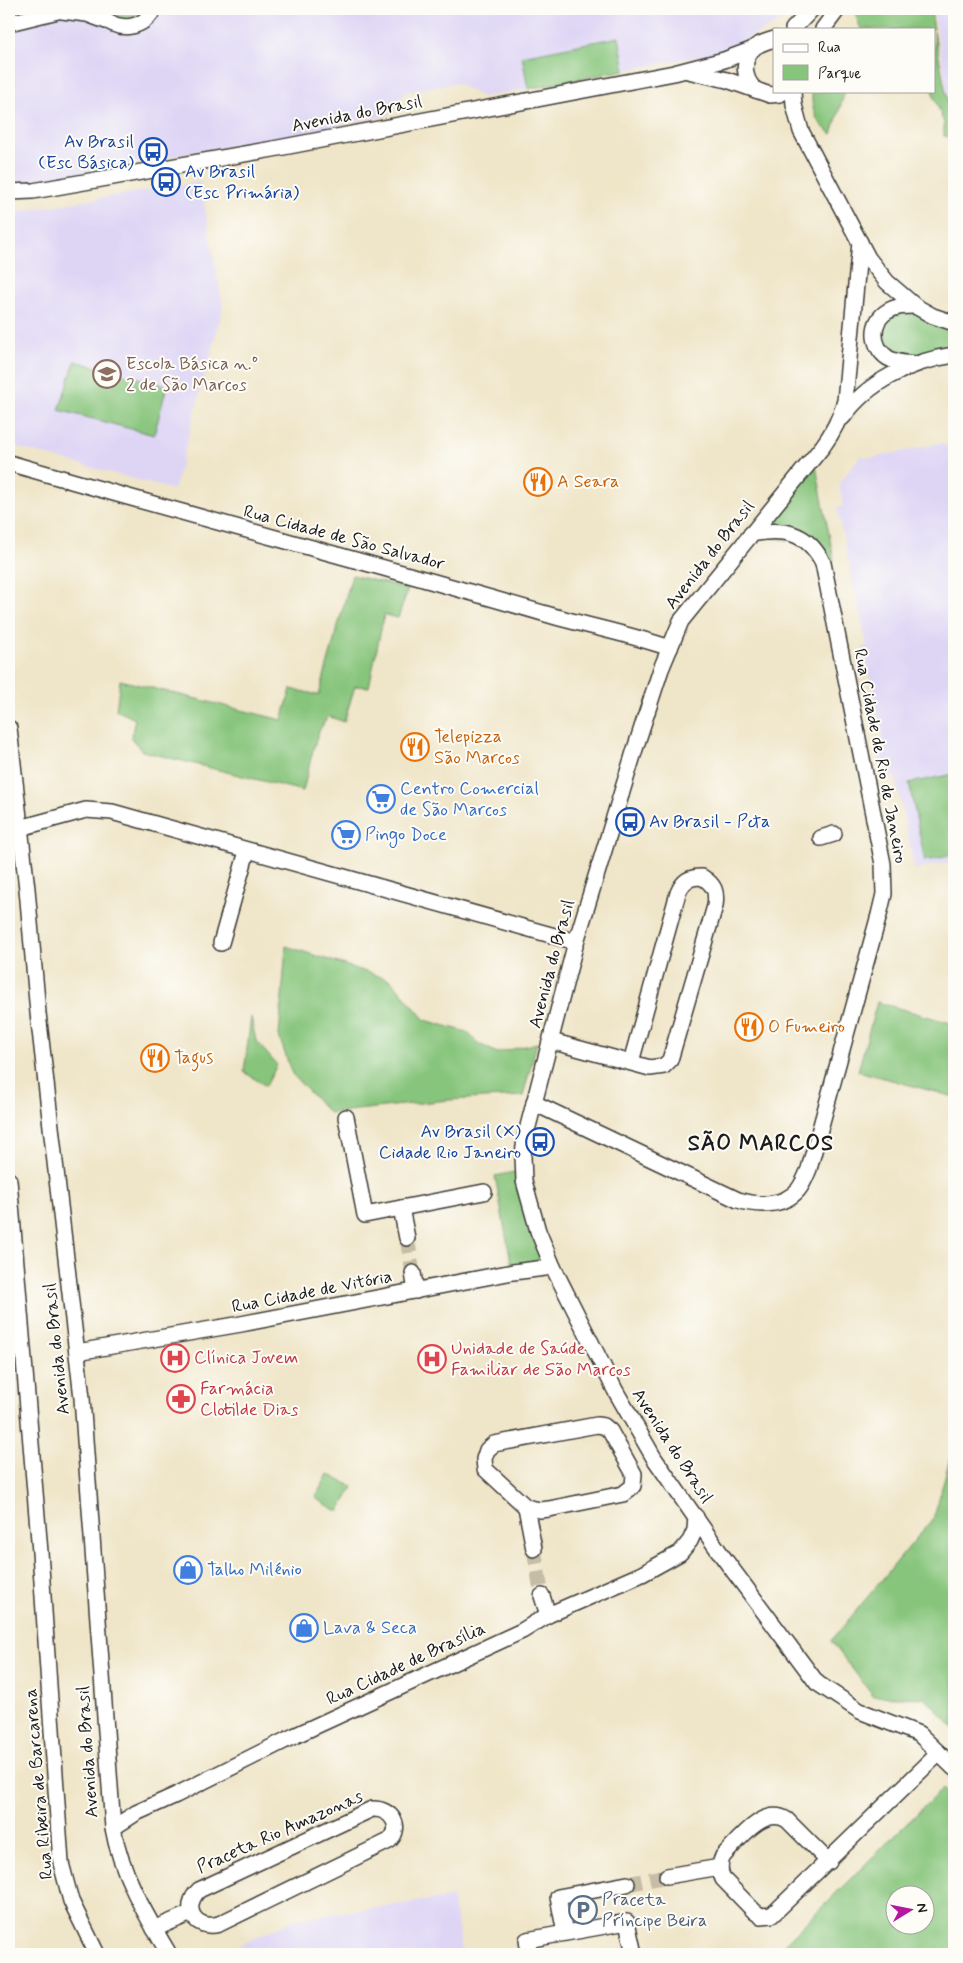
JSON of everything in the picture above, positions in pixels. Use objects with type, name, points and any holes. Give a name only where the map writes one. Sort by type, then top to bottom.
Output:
[{"type":"street","points":[[97,9],[109,22]]},
{"type":"street","points":[[794,28],[812,9]]},
{"type":"street","points":[[824,28],[838,9]]},
{"type":"street","points":[[9,23],[64,10],[87,14],[125,27],[141,23],[154,10]]},
{"type":"street","name":"Avenida do Brasil","points":[[9,192],[33,191],[274,150],[687,70],[751,50],[757,45],[772,41]]},
{"type":"street","points":[[751,50],[747,56],[746,78],[751,86],[757,90]]},
{"type":"street","points":[[687,70],[727,80],[770,95],[783,92]]},
{"type":"street","points":[[793,92],[794,105],[801,131],[877,270],[915,306],[933,316],[954,323]]},
{"type":"street","name":"Avenida do Brasil","points":[[9,200],[33,191]]},
{"type":"street","name":"Avenida do Brasil","points":[[860,242],[845,401],[835,428],[680,621],[670,648],[635,749],[576,942],[525,1138],[523,1156],[524,1181],[538,1231],[614,1390],[654,1458],[723,1557],[817,1683],[860,1710],[920,1734],[954,1768]]},
{"type":"street","points":[[915,306],[899,306],[888,310],[880,318],[874,332],[881,352],[888,358],[896,362],[915,364]]},
{"type":"street","points":[[835,428],[860,396],[880,382],[915,364],[954,355]]},
{"type":"street","name":"Rua Cidade de São Salvador","points":[[9,463],[556,617],[636,636],[670,648]]},
{"type":"street","name":"Rua Cidade de Rio de Janeiro","points":[[534,1103],[733,1198],[752,1204],[770,1204],[791,1196],[798,1190],[809,1169],[878,921],[884,894],[883,864],[823,563],[811,544],[800,537],[779,531],[751,534]]},
{"type":"street","name":"Avenida do Brasil","points":[[9,728],[28,889],[38,1012],[82,1398],[112,1828],[124,1869],[154,1930],[170,1954]]},
{"type":"street","points":[[20,828],[86,810],[101,810],[576,942]]},
{"type":"street","points":[[221,942],[247,851]]},
{"type":"street","points":[[551,1041],[650,1068],[664,1066],[670,1060],[715,906],[716,896],[714,887],[702,877],[688,879],[682,884],[678,893],[631,1062]]},
{"type":"street","points":[[346,1117],[365,1216],[484,1192]]},
{"type":"street","name":"Rua Ribeira de Barcarena","points":[[9,1180],[39,1532],[61,1864],[71,1900],[96,1954]]},
{"type":"street","points":[[401,1208],[407,1238]]},
{"type":"street","name":"Rua Cidade de Vitória","points":[[77,1352],[241,1324],[527,1270],[554,1267]]},
{"type":"street","points":[[413,1273],[416,1291]]},
{"type":"street","points":[[526,1507],[540,1510],[549,1509],[628,1492],[633,1486],[634,1474],[610,1431],[604,1426],[589,1426],[494,1444],[487,1450],[484,1459],[485,1469],[526,1507],[534,1549]]},
{"type":"street","name":"Rua Cidade de Brasília","points":[[112,1828],[136,1813],[294,1736],[522,1631],[548,1615],[642,1574],[680,1553],[690,1541],[695,1530],[696,1517]]},
{"type":"street","points":[[542,1596],[548,1615]]},
{"type":"street","points":[[829,1862],[787,1820],[780,1815],[775,1815],[762,1819],[723,1856],[720,1873],[723,1879],[755,1912],[761,1916],[772,1915],[829,1862],[939,1753]]},
{"type":"street","name":"Praceta Rio Amazonas","points":[[372,1809],[385,1810],[394,1819],[395,1832],[389,1841],[219,1924],[212,1926],[200,1923],[192,1913],[191,1900],[194,1894],[207,1886],[372,1809]]},
{"type":"street","points":[[667,1876],[720,1866]]},
{"type":"street","points":[[565,1933],[558,1896],[627,1884]]},
{"type":"street","points":[[154,1930],[192,1913]]},
{"type":"street","points":[[529,1954],[527,1940],[627,1922],[634,1954]]},
{"type":"shaded area","points":[[9,9],[796,9],[786,19],[725,50],[699,56],[483,97],[456,83],[405,92],[389,115],[301,133],[20,184],[9,182]]},
{"type":"shaded area","points":[[954,9],[954,138],[934,12]]},
{"type":"shaded area","name":"Escola Básica n.º 2 de São Marcos","points":[[200,182],[223,307],[174,490],[20,448],[9,440],[9,213]]},
{"type":"shaded area","points":[[941,443],[954,452],[954,861],[915,870],[895,776],[884,778],[876,743],[883,737],[863,647],[867,646],[837,508],[843,506],[839,484],[860,456],[872,458]]},
{"type":"shaded area","points":[[452,1897],[463,1954],[220,1954],[295,1919]]},
{"type":"green space","points":[[107,9],[144,9],[131,18],[120,18]]},
{"type":"green space","points":[[853,9],[933,9],[931,10],[934,28],[861,28]]},
{"type":"green space","points":[[619,37],[625,70],[528,89],[522,56]]},
{"type":"green space","points":[[936,41],[954,138],[944,136],[944,123],[932,92],[936,92]]},
{"type":"green space","points":[[812,92],[845,92],[832,134],[818,121],[812,105]]},
{"type":"green space","points":[[899,313],[913,313],[954,325],[954,350],[919,358],[885,353],[880,326]]},
{"type":"green space","points":[[75,361],[167,386],[154,435],[59,410]]},
{"type":"green space","points":[[814,456],[834,560],[823,563],[811,544],[751,534]]},
{"type":"green space","points":[[352,575],[408,589],[398,618],[384,615],[369,687],[355,686],[344,722],[328,716],[319,731],[303,791],[142,751],[131,738],[135,719],[116,710],[120,680],[282,720],[291,689],[319,695]]},
{"type":"green space","points":[[954,774],[954,855],[925,861],[909,783]]},
{"type":"green space","points":[[286,946],[391,980],[425,1020],[467,1032],[478,1043],[497,1053],[537,1043],[523,1096],[448,1100],[329,1113],[292,1074],[279,1036]]},
{"type":"green space","points":[[877,1002],[954,1024],[954,1097],[858,1071]]},
{"type":"green space","points":[[251,1017],[256,1041],[277,1065],[266,1086],[244,1072]]},
{"type":"green space","points":[[519,1171],[551,1262],[512,1268],[495,1176]]},
{"type":"green space","points":[[954,1443],[954,1729],[926,1698],[873,1696],[831,1641],[934,1517]]},
{"type":"green space","points":[[328,1474],[353,1487],[339,1512],[315,1498]]},
{"type":"green space","points":[[943,1788],[954,1799],[954,1954],[774,1954]]},
{"type":"tunnel","points":[[407,1238],[413,1273]]},
{"type":"tunnel","points":[[534,1549],[542,1596]]},
{"type":"tunnel","points":[[627,1884],[667,1876]]},
{"type":"place","name":"Av Brasil (Esc Básica)","points":[[153,152]]},
{"type":"place","name":"Av Brasil (Esc Primária)","points":[[166,182]]},
{"type":"place","name":"Escola Básica n.º 2 de São Marcos","points":[[107,374]]},
{"type":"place","name":"A Seara","points":[[538,482]]},
{"type":"place","name":"Telepizza São Marcos","points":[[415,747]]},
{"type":"place","name":"Centro Comercial de São Marcos","points":[[381,799]]},
{"type":"place","name":"Av Brasil - Pcta","points":[[630,822]]},
{"type":"place","name":"Pingo Doce","points":[[346,835]]},
{"type":"place","name":"O Fumeiro","points":[[749,1027]]},
{"type":"place","name":"Tagus","points":[[155,1058]]},
{"type":"place","name":"Av Brasil (X) Cidade Rio Janeiro","points":[[540,1142]]},
{"type":"place","name":"Clínica Jovem","points":[[175,1358]]},
{"type":"place","name":"Unidade de Saúde Familiar de São Marcos","points":[[432,1359]]},
{"type":"place","name":"Farmácia Clotilde Dias","points":[[181,1399]]},
{"type":"place","name":"Talho Milénio","points":[[188,1570]]},
{"type":"place","name":"Lava & Seca","points":[[304,1628]]},
{"type":"place","name":"Praceta Príncipe Beira","points":[[583,1910]]},
{"type":"district","name":"SÃO MARCOS","points":[[761,1144]]}]
